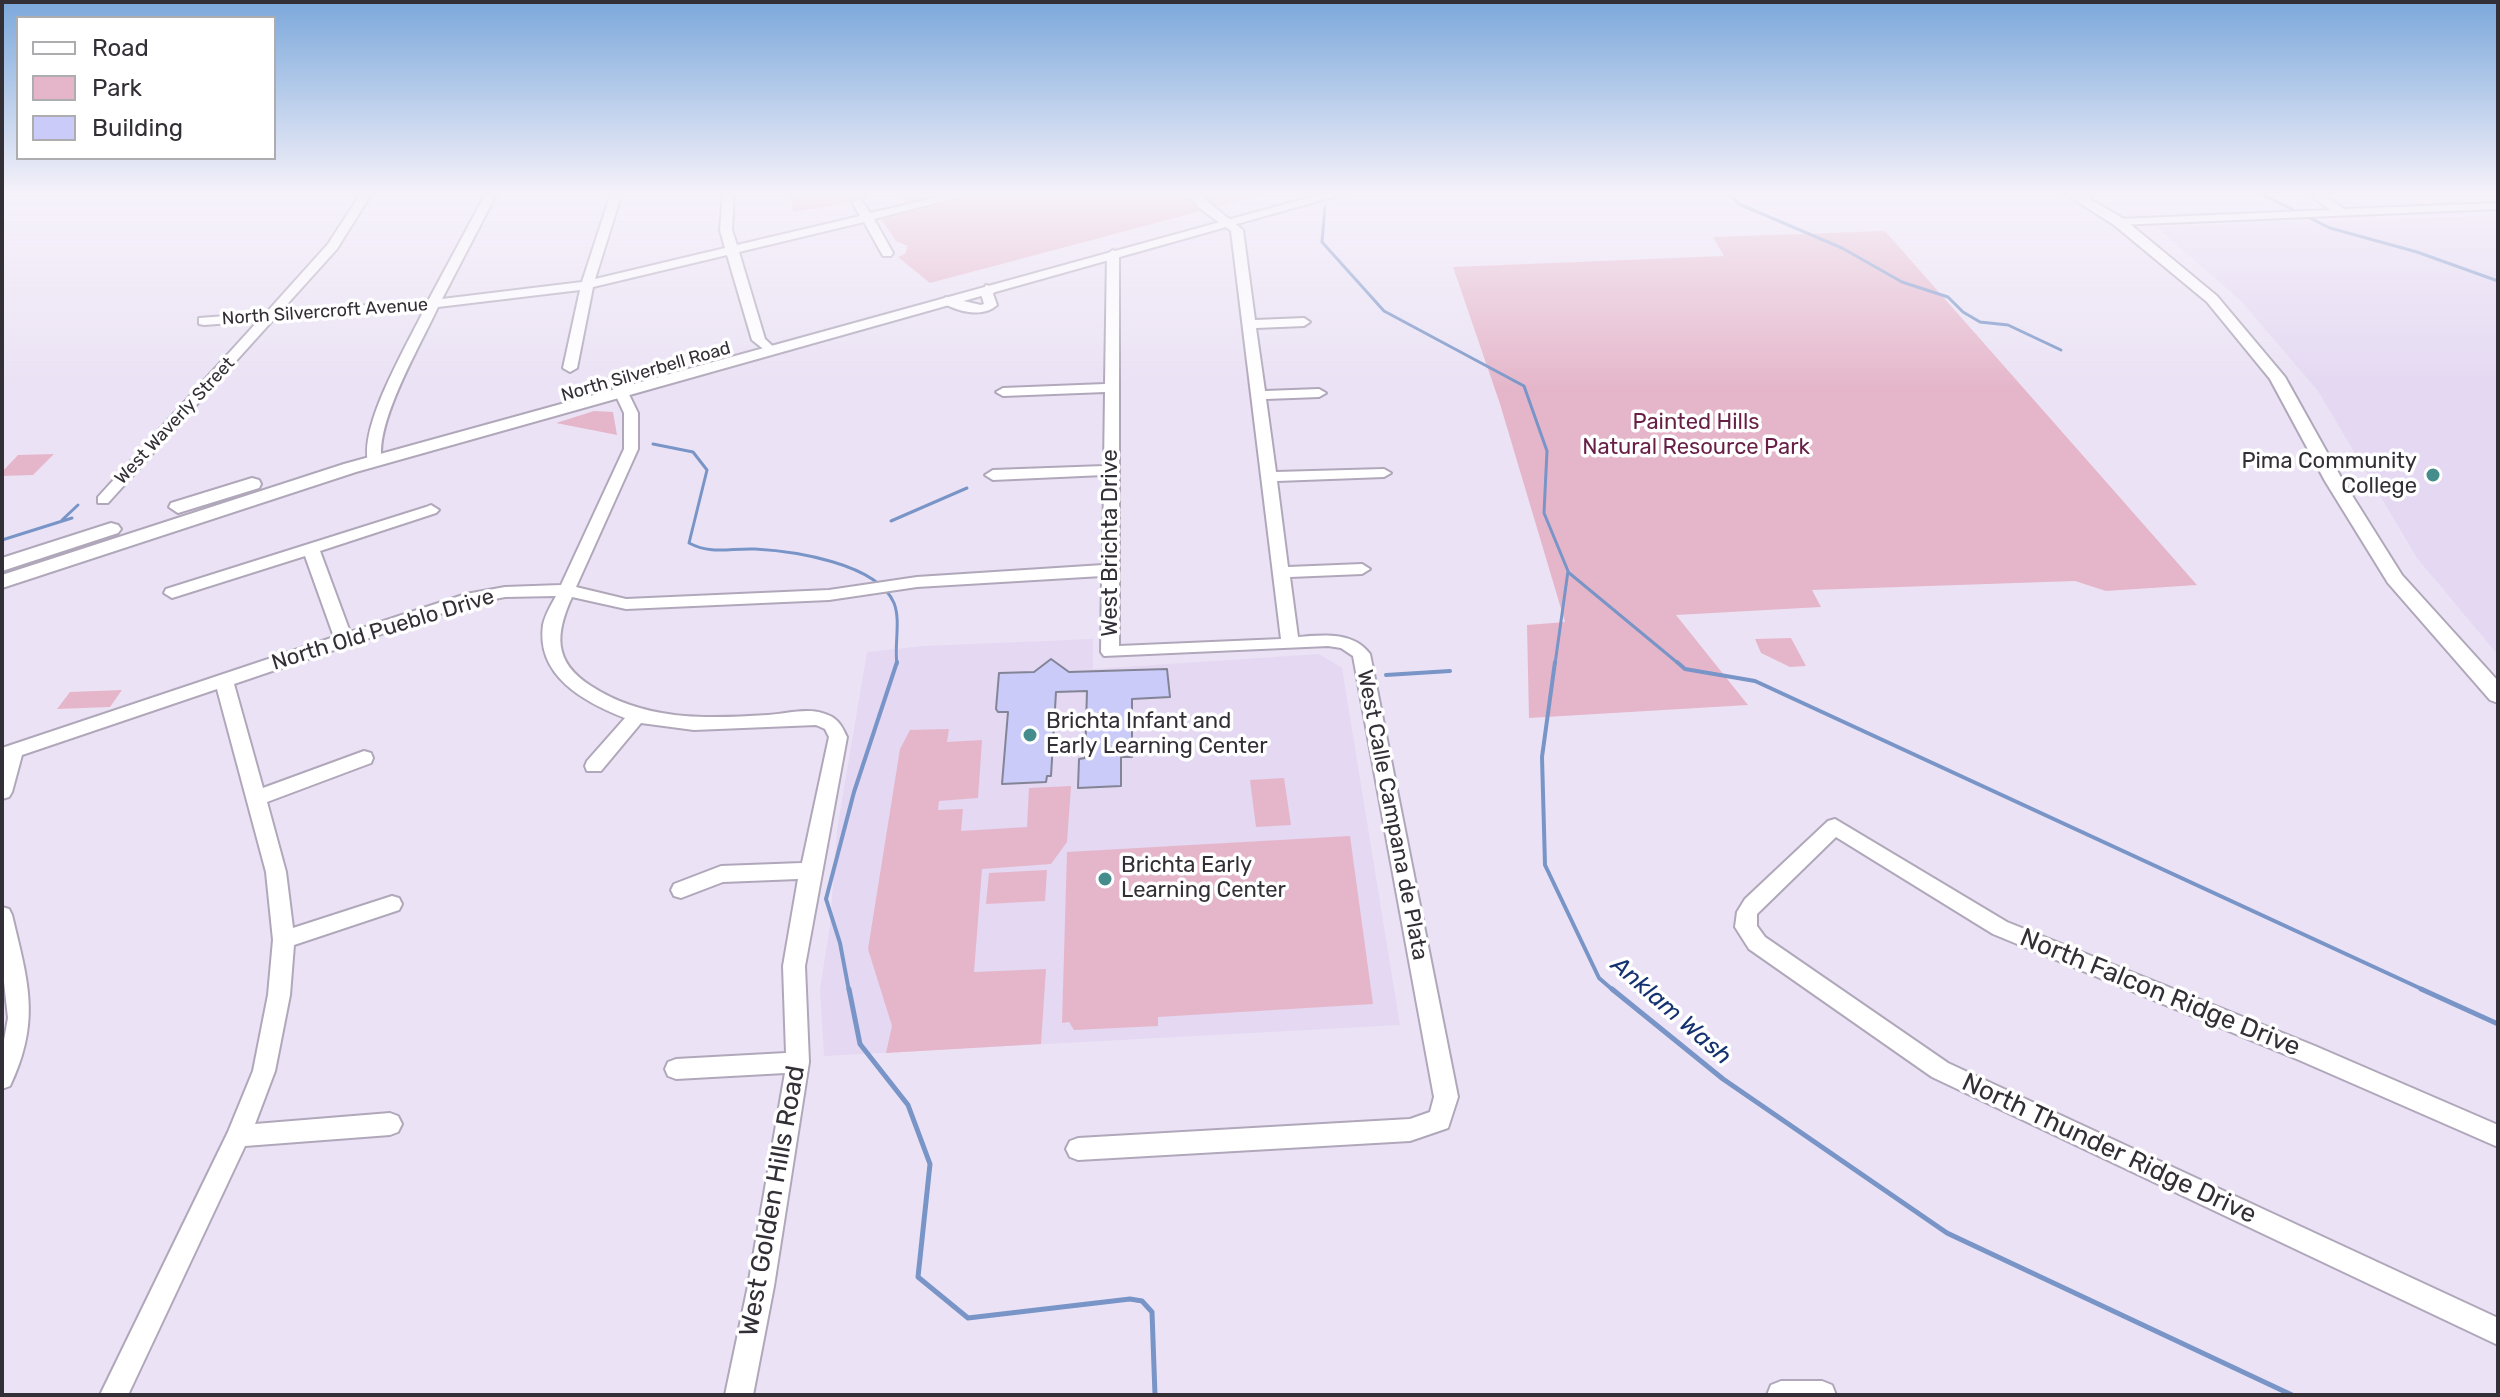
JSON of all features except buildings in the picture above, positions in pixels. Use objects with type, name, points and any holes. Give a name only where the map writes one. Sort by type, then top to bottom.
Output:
[{"type":"main road","name":"North Silverbell Road","points":[[2,565],[374,454],[1080,258]]},
{"type":"main road","name":"North Silverbell Road","points":[[765,346],[946,301],[1083,258]]},
{"type":"main road","points":[[2163,258],[2212,299],[2277,377],[2334,481],[2395,579],[2498,695]]},
{"type":"main road","name":"North Silverbell Road","points":[[2,582],[374,454]]},
{"type":"street","name":"West Waverly Street","points":[[103,500],[322,258]]},
{"type":"street","points":[[374,454],[377,425],[457,258]]},
{"type":"street","points":[[570,368],[594,258]]},
{"type":"street","name":"North Silvercroft Avenue","points":[[204,321],[433,304],[587,285],[706,258]]},
{"type":"street","points":[[735,258],[765,346]]},
{"type":"street","name":"West Brichta Drive","points":[[1109,258],[1112,388],[1110,652],[1290,644]]},
{"type":"street","points":[[1241,258],[1290,644]]},
{"type":"street","points":[[1249,324],[1304,322]]},
{"type":"street","points":[[594,766],[636,717],[597,701],[569,679],[553,653],[552,622],[631,449],[635,422],[620,387]]},
{"type":"street","points":[[1003,392],[1112,388]]},
{"type":"street","points":[[1258,395],[1319,393]]},
{"type":"street","points":[[993,475],[1111,470]]},
{"type":"street","points":[[1269,477],[1384,473]]},
{"type":"street","points":[[172,593],[431,510]]},
{"type":"street","points":[[311,549],[344,640]]},
{"type":"street","points":[[1282,572],[1362,569]]},
{"type":"street","name":"North Old Pueblo Drive","points":[[7,754],[466,599],[505,592],[565,590],[626,604],[829,595],[1110,570]]},
{"type":"street","name":"West Calle Campana de Plata","points":[[1078,1149],[1401,1131],[1438,1123],[1446,1097],[1361,654],[1354,646],[1343,642],[1290,644]]},
{"type":"street","points":[[114,1395],[238,1136],[264,1071],[279,995],[284,940],[276,872],[224,681]]},
{"type":"street","name":"West Golden Hills Road","points":[[636,717],[690,723],[818,718],[832,725],[838,737],[794,966],[798,1062],[761,1286],[739,1395]]},
{"type":"street","points":[[2,792],[7,754]]},
{"type":"street","points":[[255,799],[364,758]]},
{"type":"street","name":"North Falcon Ridge Drive","points":[[1738,927],[1752,905],[1835,826],[2000,928],[2307,1053],[2498,1136]]},
{"type":"street","points":[[681,890],[721,874],[810,871]]},
{"type":"street","points":[[284,940],[392,904]]},
{"type":"street","points":[[2,915],[19,998],[2,1079]]},
{"type":"street","name":"North Thunder Ridge Drive","points":[[1738,927],[1940,1070],[2498,1332]]},
{"type":"street","points":[[676,1069],[798,1062]]},
{"type":"street","points":[[238,1136],[390,1124]]},
{"type":"street","points":[[1781,1395],[1822,1395]]},
{"type":"shaded area","name":"Pima Community College","points":[[2192,258],[2498,258],[2498,655],[2417,558],[2318,391],[2241,301]]},
{"type":"shaded area","name":"Brichta Early Learning Center","points":[[1093,639],[1093,669],[1319,654],[1342,668],[1400,1025],[824,1056],[820,989],[830,925],[837,830],[867,652],[924,646]]},
{"type":"green space","points":[[899,258],[1023,258],[930,283]]},
{"type":"green space","name":"Painted Hills Natural Resource Park","points":[[1670,258],[1909,258],[2197,585],[2106,591],[2075,581],[1812,590],[1821,607],[1676,615],[1748,705],[1529,718],[1527,625],[1565,622],[1500,404],[1453,267]]},
{"type":"green space","points":[[594,411],[613,412],[617,435],[556,423]]},
{"type":"green space","points":[[54,454],[33,475],[2,476],[2,472],[18,455]]},
{"type":"green space","points":[[1791,638],[1806,666],[1790,667],[1761,653],[1755,639]]},
{"type":"green space","points":[[122,690],[110,707],[57,709],[70,692]]},
{"type":"green space","points":[[949,729],[947,742],[982,740],[978,798],[939,801],[938,810],[963,809],[961,831],[1027,827],[1029,788],[1071,786],[1067,842],[1051,864],[982,869],[974,972],[1046,969],[1041,1044],[886,1053],[892,1026],[868,949],[900,749],[910,730]]},
{"type":"green space","points":[[1284,778],[1291,825],[1256,827],[1250,780]]},
{"type":"green space","points":[[1350,836],[1373,1004],[1158,1017],[1158,1026],[1074,1030],[1069,1022],[1062,1023],[1067,852]]},
{"type":"green space","points":[[1047,870],[1045,901],[986,904],[989,873]]},
{"type":"waterway","name":"Anklam Wash","points":[[1337,258],[1384,311],[1524,386],[1547,451],[1544,513],[1568,571],[1555,664]]},
{"type":"waterway","points":[[1860,258],[1902,282],[1948,297],[1963,312],[1980,322],[2008,325],[2061,350]]},
{"type":"waterway","points":[[2434,258],[2498,281]]},
{"type":"waterway","points":[[653,444],[693,452],[707,470],[689,543],[713,550],[755,549],[811,556],[853,569],[870,578],[885,589],[894,603],[897,662]]},
{"type":"waterway","points":[[891,521],[967,488]]},
{"type":"waterway","points":[[62,520],[78,505]]},
{"type":"waterway","points":[[2,540],[72,518]]},
{"type":"waterway","points":[[1568,572],[1679,664]]},
{"type":"waterway","points":[[849,991],[840,943],[826,899],[854,792],[897,662]]},
{"type":"waterway","name":"Anklam Wash","points":[[1555,662],[1542,757],[1545,865],[1599,978],[1614,991]]},
{"type":"waterway","points":[[1677,662],[1685,669],[1755,681],[2426,991]]},
{"type":"waterway","points":[[1386,675],[1450,671]]},
{"type":"waterway","points":[[849,989],[860,1044],[908,1105],[930,1164],[918,1277],[968,1318],[1130,1299],[1142,1301],[1152,1312],[1155,1395]]},
{"type":"waterway","name":"Anklam Wash","points":[[1612,989],[1723,1079],[1947,1233],[2292,1395]]},
{"type":"waterway","points":[[2421,989],[2498,1024]]},
{"type":"place","name":"Pima Community College","points":[[2433,475]]},
{"type":"place","name":"Brichta Infant and Early Learning Center","points":[[1030,735]]},
{"type":"place","name":"Brichta Early Learning Center","points":[[1105,879]]}]
